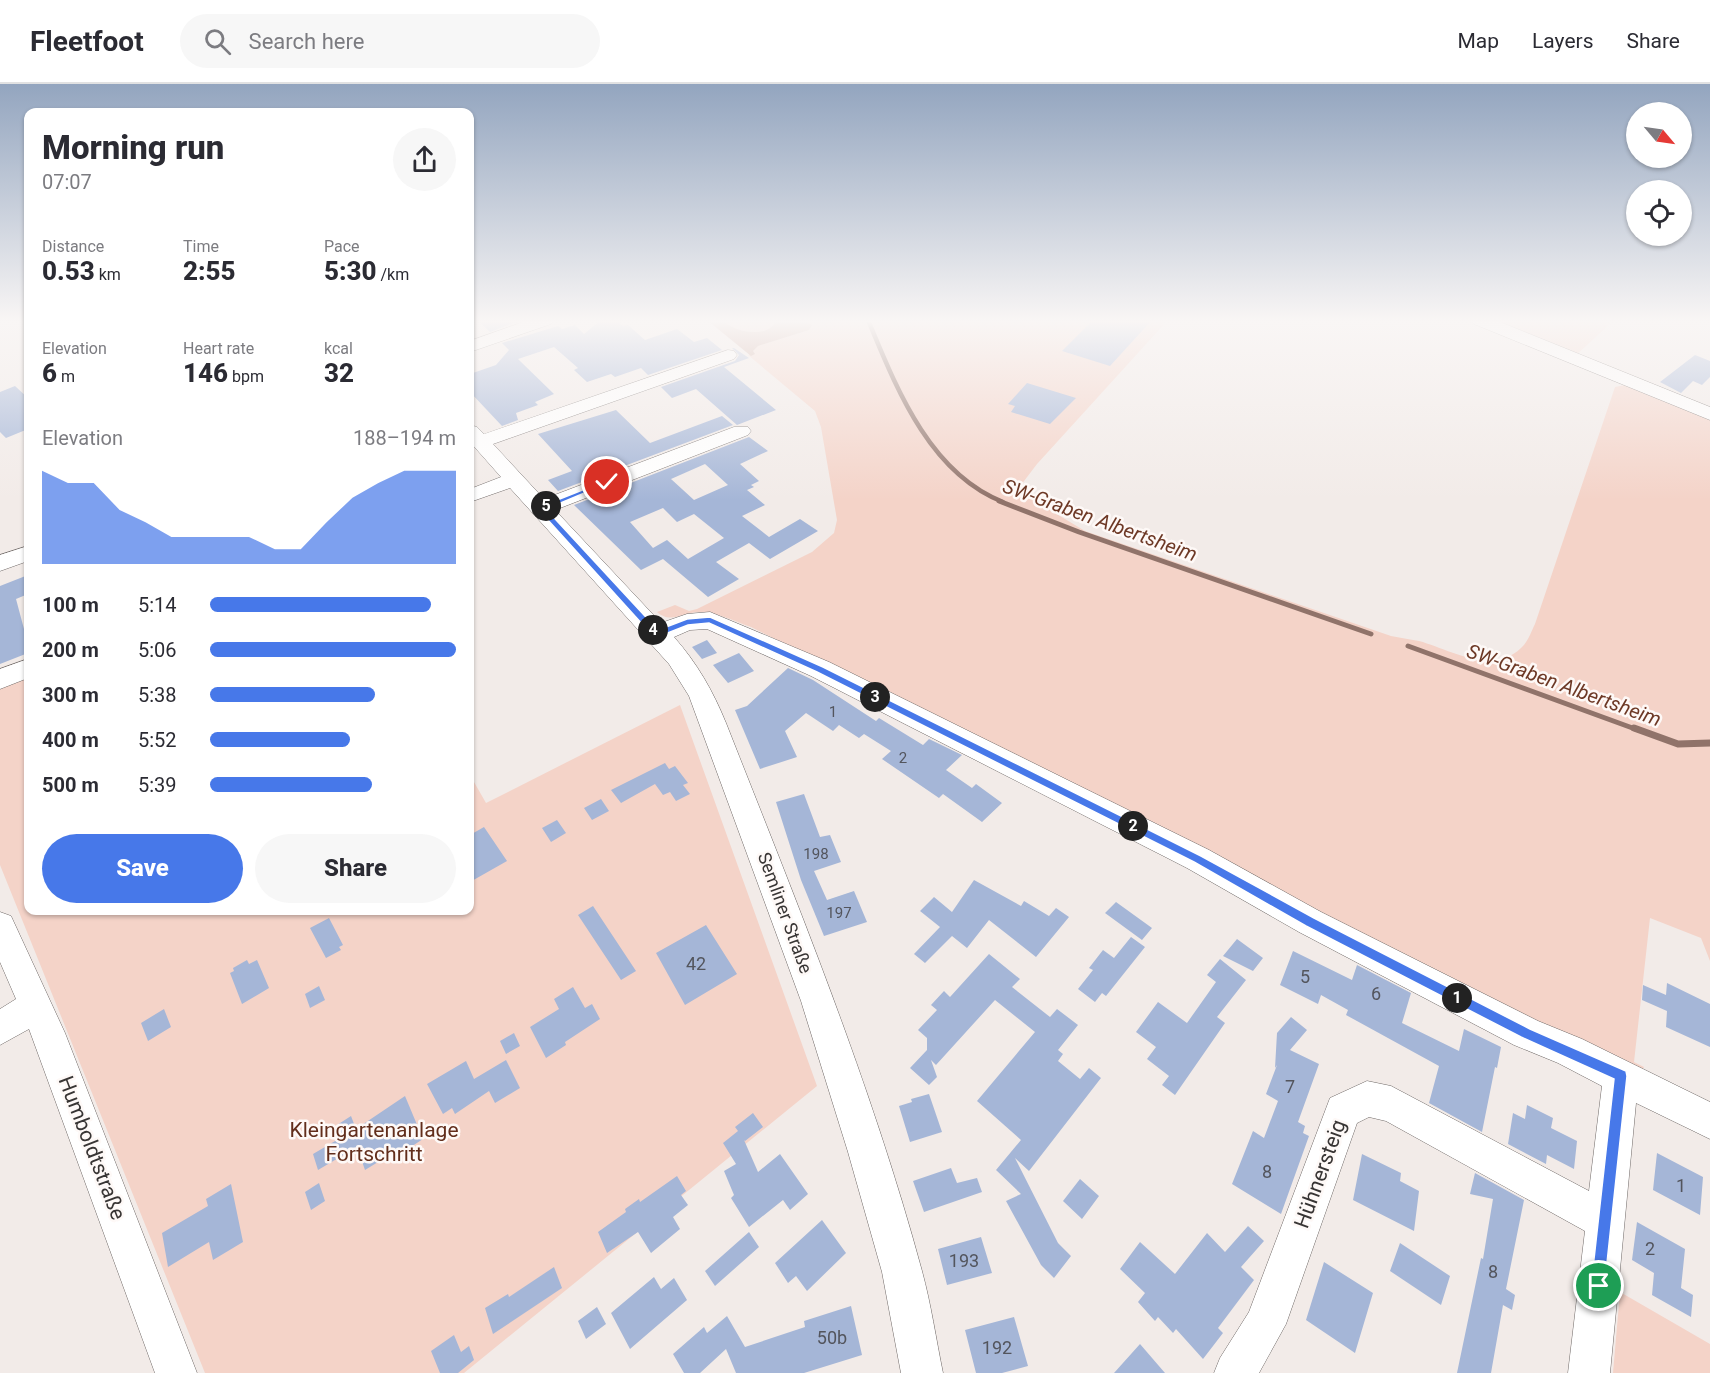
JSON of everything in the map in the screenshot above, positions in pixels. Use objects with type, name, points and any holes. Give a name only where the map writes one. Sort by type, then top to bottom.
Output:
[{"type":"street","points":[[475,436],[652,380]]},
{"type":"street","points":[[1627,380],[1710,414]]},
{"type":"street","points":[[540,508],[741,431]]},
{"type":"street","name":"Semliner Straße","points":[[475,436],[678,658],[700,694],[818,1001],[867,1152],[902,1272],[922,1373]]},
{"type":"street","points":[[474,494],[514,479]]},
{"type":"street","points":[[0,563],[24,554]]},
{"type":"street","points":[[657,634],[687,622],[710,620],[820,669],[1198,859],[1310,922],[1526,1033],[1621,1076],[1710,1121]]},
{"type":"street","points":[[0,680],[24,670]]},
{"type":"street","name":"Humboldtstraße","points":[[0,926],[34,1007],[48,1032],[176,1373]]},
{"type":"street","points":[[0,1028],[34,1007]]},
{"type":"street","points":[[1589,1373],[1621,1076]]},
{"type":"street","name":"Hühnersteig","points":[[1235,1373],[1265,1324],[1343,1111],[1367,1099],[1391,1104],[1605,1221]]},
{"type":"green space","points":[[778,380],[1113,380],[1037,464],[1021,485],[1020,492],[1085,531],[1391,636],[1419,641],[1470,658],[1484,660],[1497,660],[1510,656],[1526,643],[1529,637],[1615,387],[1625,385],[1710,419],[1710,961],[1701,938],[1650,918],[1634,1062],[1644,1067],[1640,1074],[751,627],[707,612],[668,617],[657,612],[675,605],[689,611],[697,609],[812,552],[834,533],[837,520],[821,427],[815,411]]},
{"type":"green space","name":"Kleingartenanlage Fortschritt","points":[[24,677],[24,915],[474,915],[474,782],[486,803],[680,705],[817,1086],[464,1373],[205,1373],[0,865],[0,686]]},
{"type":"green space","points":[[1620,1292],[1710,1344],[1710,1373],[1613,1373]]},
{"type":"building","points":[[474,380],[540,380],[554,394],[535,402],[538,405],[516,413],[518,420],[502,426],[474,396]]},
{"type":"building","points":[[680,380],[740,380],[776,410],[737,425],[696,389],[672,398],[661,387]]},
{"type":"building","points":[[1707,380],[1702,385],[1693,381],[1681,393],[1660,382]]},
{"type":"building","points":[[1027,383],[1076,398],[1050,424],[1011,412],[1015,406],[1008,404]]},
{"type":"building","points":[[15,386],[24,394],[24,431],[6,438],[0,432],[0,392]]},
{"type":"building","points":[[616,410],[650,443],[722,416],[733,425],[558,491],[548,480],[572,471],[538,434]]},
{"type":"building","points":[[749,437],[768,451],[740,464],[759,481],[747,490],[765,505],[742,516],[769,537],[800,519],[818,531],[770,559],[749,543],[716,562],[739,579],[708,597],[663,559],[641,570],[574,505]],"holes":[[[705,464],[728,485],[694,500],[671,479]],[[663,508],[677,522],[694,514],[724,538],[688,559],[667,540],[653,548],[630,522]]]},
{"type":"building","points":[[24,577],[24,596],[16,599],[24,629],[24,655],[0,664],[0,586]]},
{"type":"building","points":[[707,640],[717,653],[702,659],[692,647]]},
{"type":"building","points":[[739,653],[754,671],[728,683],[713,665]]},
{"type":"building","points":[[788,668],[813,680],[876,721],[879,718],[923,745],[929,739],[962,755],[946,770],[972,788],[976,784],[1002,803],[982,822],[943,794],[939,798],[882,759],[891,751],[864,734],[859,738],[839,725],[833,731],[806,713],[785,731],[797,757],[760,769],[735,710],[747,706]]},
{"type":"building","points":[[665,763],[669,769],[675,766],[688,783],[683,785],[690,794],[676,801],[670,792],[663,795],[655,784],[621,803],[611,790]]},
{"type":"building","points":[[804,794],[820,837],[830,835],[841,862],[814,871],[827,900],[854,891],[867,922],[824,936],[801,880],[776,802]]},
{"type":"building","points":[[601,799],[609,811],[592,820],[584,808]]},
{"type":"building","points":[[557,820],[566,833],[551,842],[542,828]]},
{"type":"building","points":[[484,827],[507,861],[474,880],[474,833]]},
{"type":"building","points":[[974,880],[1021,906],[1024,901],[1049,916],[1056,908],[1069,917],[1036,957],[989,920],[967,948],[952,936],[925,963],[914,954],[940,927],[920,911],[934,897],[952,912]]},
{"type":"building","points":[[1116,902],[1152,928],[1142,940],[1105,913]]},
{"type":"building","points":[[593,906],[636,971],[621,980],[578,915]]},
{"type":"building","points":[[329,918],[343,945],[339,947],[341,950],[326,958],[310,928]]},
{"type":"building","points":[[706,925],[737,974],[685,1005],[656,953]]},
{"type":"building","points":[[1131,937],[1145,947],[1106,996],[1102,993],[1095,1002],[1078,989],[1093,970],[1089,968],[1103,950],[1114,958]]},
{"type":"building","points":[[1237,939],[1263,958],[1253,971],[1223,956]]},
{"type":"building","points":[[1293,951],[1352,980],[1357,965],[1411,993],[1402,1023],[1459,1051],[1464,1029],[1501,1047],[1482,1132],[1429,1103],[1439,1066],[1346,1015],[1348,1010],[1321,995],[1318,1004],[1280,985]]},
{"type":"building","points":[[989,954],[1020,979],[1012,987],[1050,1017],[1057,1009],[1078,1025],[1058,1050],[1063,1054],[1058,1061],[1080,1079],[1089,1068],[1101,1078],[1029,1171],[1015,1158],[1058,1243],[1071,1256],[1054,1278],[1041,1265],[1006,1201],[1021,1194],[996,1170],[1021,1140],[977,1101],[1035,1032],[995,1000],[936,1065],[931,1060],[937,1077],[929,1085],[910,1068],[927,1050],[927,1038],[918,1030],[937,1010],[931,1005],[944,991],[950,997]]},
{"type":"building","points":[[1220,959],[1246,980],[1217,1017],[1225,1023],[1175,1095],[1162,1085],[1169,1076],[1147,1059],[1156,1047],[1136,1032],[1158,1002],[1187,1023],[1216,982],[1207,975]]},
{"type":"building","points":[[247,960],[249,964],[257,960],[269,988],[242,1004],[230,973],[234,971],[233,968]]},
{"type":"building","points":[[1667,983],[1710,1004],[1710,1047],[1666,1027],[1667,1011],[1642,1000],[1643,985],[1666,995]]},
{"type":"building","points":[[319,986],[325,1000],[310,1008],[305,994]]},
{"type":"building","points":[[573,987],[585,1008],[592,1004],[600,1019],[565,1042],[566,1045],[546,1058],[530,1027],[559,1009],[554,999]]},
{"type":"building","points":[[164,1009],[171,1027],[148,1041],[141,1023]]},
{"type":"building","points":[[1291,1017],[1307,1030],[1290,1050],[1319,1064],[1298,1122],[1305,1126],[1303,1133],[1309,1136],[1281,1214],[1232,1184],[1253,1131],[1264,1138],[1278,1101],[1266,1094],[1277,1065],[1275,1068],[1277,1033]]},
{"type":"building","points":[[514,1033],[520,1046],[506,1054],[500,1041]]},
{"type":"building","points":[[506,1060],[520,1088],[495,1103],[489,1091],[455,1114],[452,1108],[443,1114],[427,1084],[466,1061],[474,1079]]},
{"type":"building","points":[[929,1094],[942,1132],[910,1142],[899,1106],[912,1102],[911,1099]]},
{"type":"building","points":[[405,1096],[423,1139],[403,1152],[401,1148],[365,1170],[357,1147],[318,1170],[313,1154],[342,1137],[337,1125],[351,1116],[356,1129]]},
{"type":"building","points":[[1527,1105],[1553,1118],[1551,1128],[1577,1141],[1574,1169],[1547,1155],[1546,1164],[1508,1144],[1513,1113],[1525,1119]]},
{"type":"building","points":[[753,1113],[763,1127],[744,1140],[758,1172],[780,1154],[808,1194],[790,1210],[783,1200],[749,1227],[731,1198],[734,1195],[724,1171],[736,1164],[723,1143],[738,1131],[735,1127]]},
{"type":"building","points":[[1657,1153],[1703,1177],[1700,1215],[1653,1190]]},
{"type":"building","points":[[1362,1154],[1401,1173],[1400,1181],[1419,1191],[1414,1231],[1353,1200]]},
{"type":"building","points":[[951,1168],[957,1183],[977,1178],[982,1192],[924,1212],[913,1181]]},
{"type":"building","points":[[1475,1173],[1524,1200],[1506,1289],[1515,1295],[1512,1310],[1503,1305],[1491,1373],[1457,1373],[1481,1258],[1483,1259],[1493,1199],[1470,1194]]},
{"type":"building","points":[[677,1176],[686,1191],[681,1195],[688,1205],[673,1217],[680,1229],[651,1253],[638,1232],[607,1253],[598,1232],[626,1212],[625,1209],[639,1199],[640,1202]]},
{"type":"building","points":[[1080,1179],[1099,1196],[1082,1219],[1063,1201]]},
{"type":"building","points":[[319,1183],[325,1201],[311,1210],[305,1192]]},
{"type":"building","points":[[231,1184],[243,1242],[213,1260],[209,1242],[168,1267],[162,1233],[208,1206],[206,1199]]},
{"type":"building","points":[[822,1220],[846,1253],[807,1291],[796,1276],[788,1283],[775,1263]]},
{"type":"building","points":[[1637,1222],[1685,1249],[1681,1288],[1693,1295],[1691,1317],[1652,1295],[1654,1273],[1632,1260]]},
{"type":"building","points":[[1248,1226],[1264,1241],[1241,1267],[1254,1280],[1218,1328],[1223,1333],[1203,1359],[1176,1329],[1173,1333],[1158,1317],[1155,1321],[1138,1302],[1145,1293],[1120,1269],[1140,1242],[1175,1274],[1207,1233],[1225,1252]]},
{"type":"building","points":[[749,1232],[759,1247],[715,1286],[705,1271]]},
{"type":"building","points":[[981,1237],[992,1273],[947,1285],[938,1249]]},
{"type":"building","points":[[1400,1243],[1450,1276],[1441,1305],[1390,1271]]},
{"type":"building","points":[[1324,1262],[1373,1293],[1355,1353],[1306,1320]]},
{"type":"building","points":[[554,1267],[562,1288],[493,1334],[485,1308],[508,1294],[509,1297]]},
{"type":"building","points":[[654,1277],[661,1289],[674,1278],[687,1300],[630,1349],[611,1313]]},
{"type":"building","points":[[851,1306],[862,1355],[804,1373],[736,1373],[726,1349],[700,1373],[684,1373],[673,1354],[704,1327],[707,1333],[727,1316],[745,1347],[805,1327],[804,1321]]},
{"type":"building","points":[[597,1307],[606,1324],[586,1339],[578,1321]]},
{"type":"building","points":[[1014,1317],[1028,1366],[1002,1373],[976,1373],[965,1330]]},
{"type":"building","points":[[454,1335],[461,1352],[469,1346],[474,1360],[458,1373],[440,1373],[431,1351]]},
{"type":"building","points":[[1140,1344],[1165,1373],[1114,1373]]},
{"type":"waterway","name":"SW-Graben Albertsheim","points":[[894,380],[918,425],[935,449],[955,471],[977,489],[1003,502]]},
{"type":"waterway","name":"SW-Graben Albertsheim","points":[[999,501],[1079,532],[1371,634]]},
{"type":"waterway","name":"SW-Graben Albertsheim","points":[[1408,646],[1638,730]]},
{"type":"waterway","name":"SW-Graben Albertsheim","points":[[1634,728],[1678,744],[1710,743]]},
{"type":"route","points":[[607,482],[540,508],[657,634],[687,622],[710,620],[820,669],[1198,859],[1310,922],[1526,1033],[1621,1076],[1599,1286]]}]
